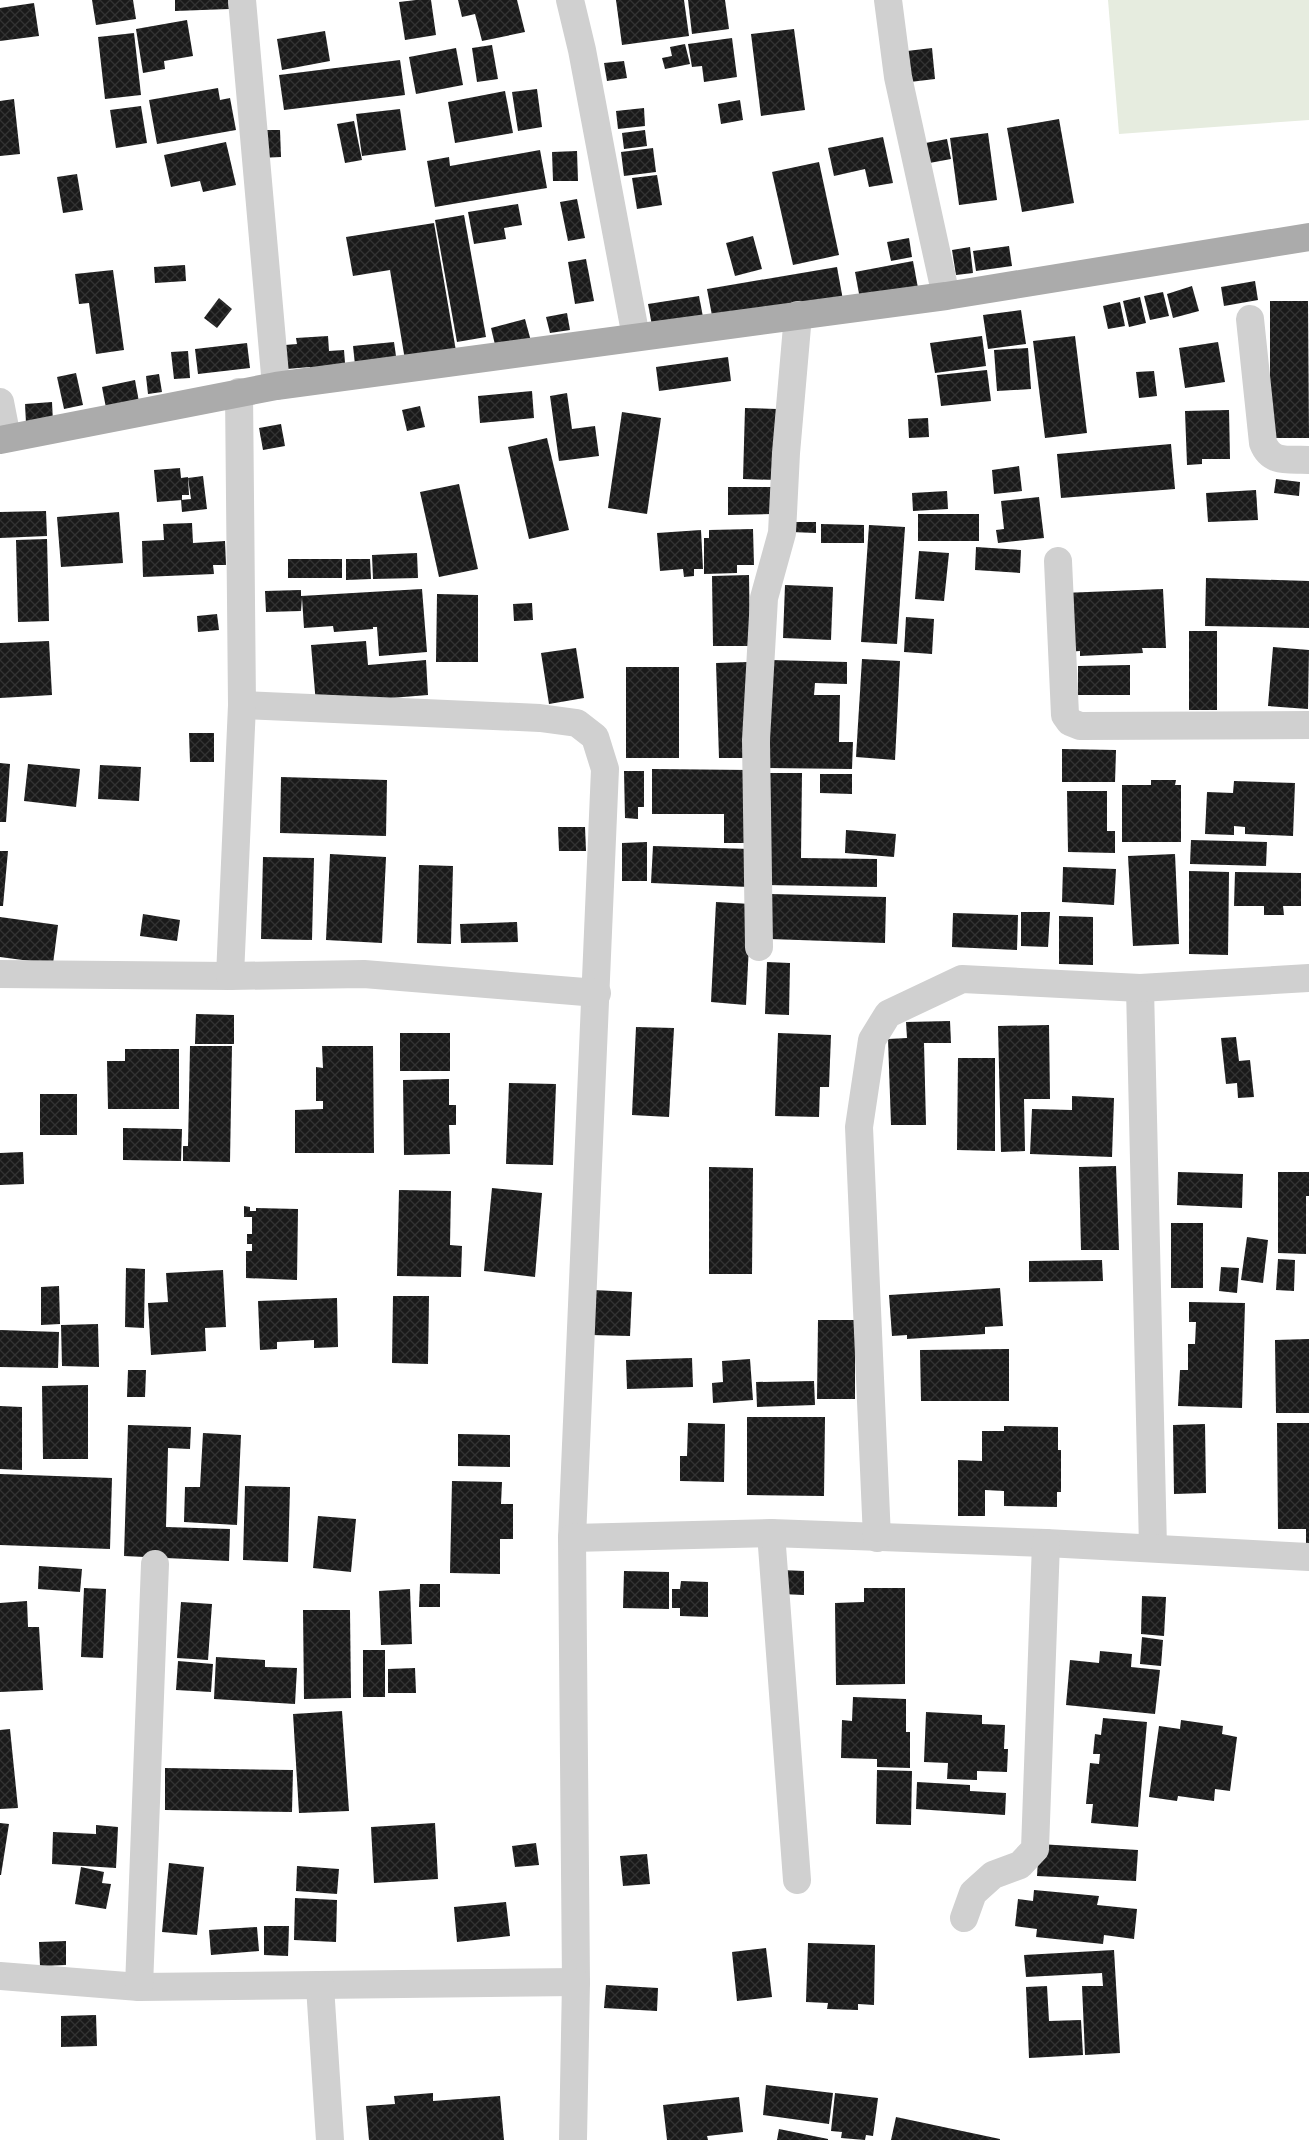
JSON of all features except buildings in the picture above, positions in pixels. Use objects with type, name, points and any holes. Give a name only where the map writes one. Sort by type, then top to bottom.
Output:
[{"type":"main road","points":[[4,439],[276,386],[946,296],[1309,237]]},
{"type":"street","points":[[242,0],[276,386]]},
{"type":"street","points":[[570,0],[582,50],[636,337]]},
{"type":"street","points":[[888,0],[898,77],[946,296]]},
{"type":"street","points":[[759,947],[756,740],[764,598],[782,534],[786,453],[798,316]]},
{"type":"street","points":[[1250,319],[1263,443],[1267,452],[1274,458],[1309,460]]},
{"type":"street","points":[[230,976],[242,705],[239,392]]},
{"type":"street","points":[[0,402],[4,439]]},
{"type":"street","points":[[1058,561],[1065,715],[1070,722],[1080,726],[1309,724]]},
{"type":"street","points":[[242,705],[540,718],[577,723],[596,737],[605,769],[597,994],[572,1538],[576,1982],[573,2140]]},
{"type":"street","points":[[0,974],[230,976],[364,974],[597,994]]},
{"type":"street","points":[[876,1538],[859,1127],[872,1040],[888,1014],[962,979],[1140,988],[1309,978]]},
{"type":"street","points":[[1140,988],[1153,1548]]},
{"type":"street","points":[[572,1538],[771,1533],[1046,1543],[1309,1557]]},
{"type":"street","points":[[771,1533],[797,1880]]},
{"type":"street","points":[[964,1918],[973,1893],[993,1875],[1020,1865],[1035,1849],[1046,1543]]},
{"type":"street","points":[[139,1987],[155,1564]]},
{"type":"street","points":[[0,1976],[139,1987],[576,1982]]},
{"type":"street","points":[[320,1986],[330,2140]]},
{"type":"shaded area","points":[[1108,0],[1309,0],[1309,120],[1119,134]]}]
